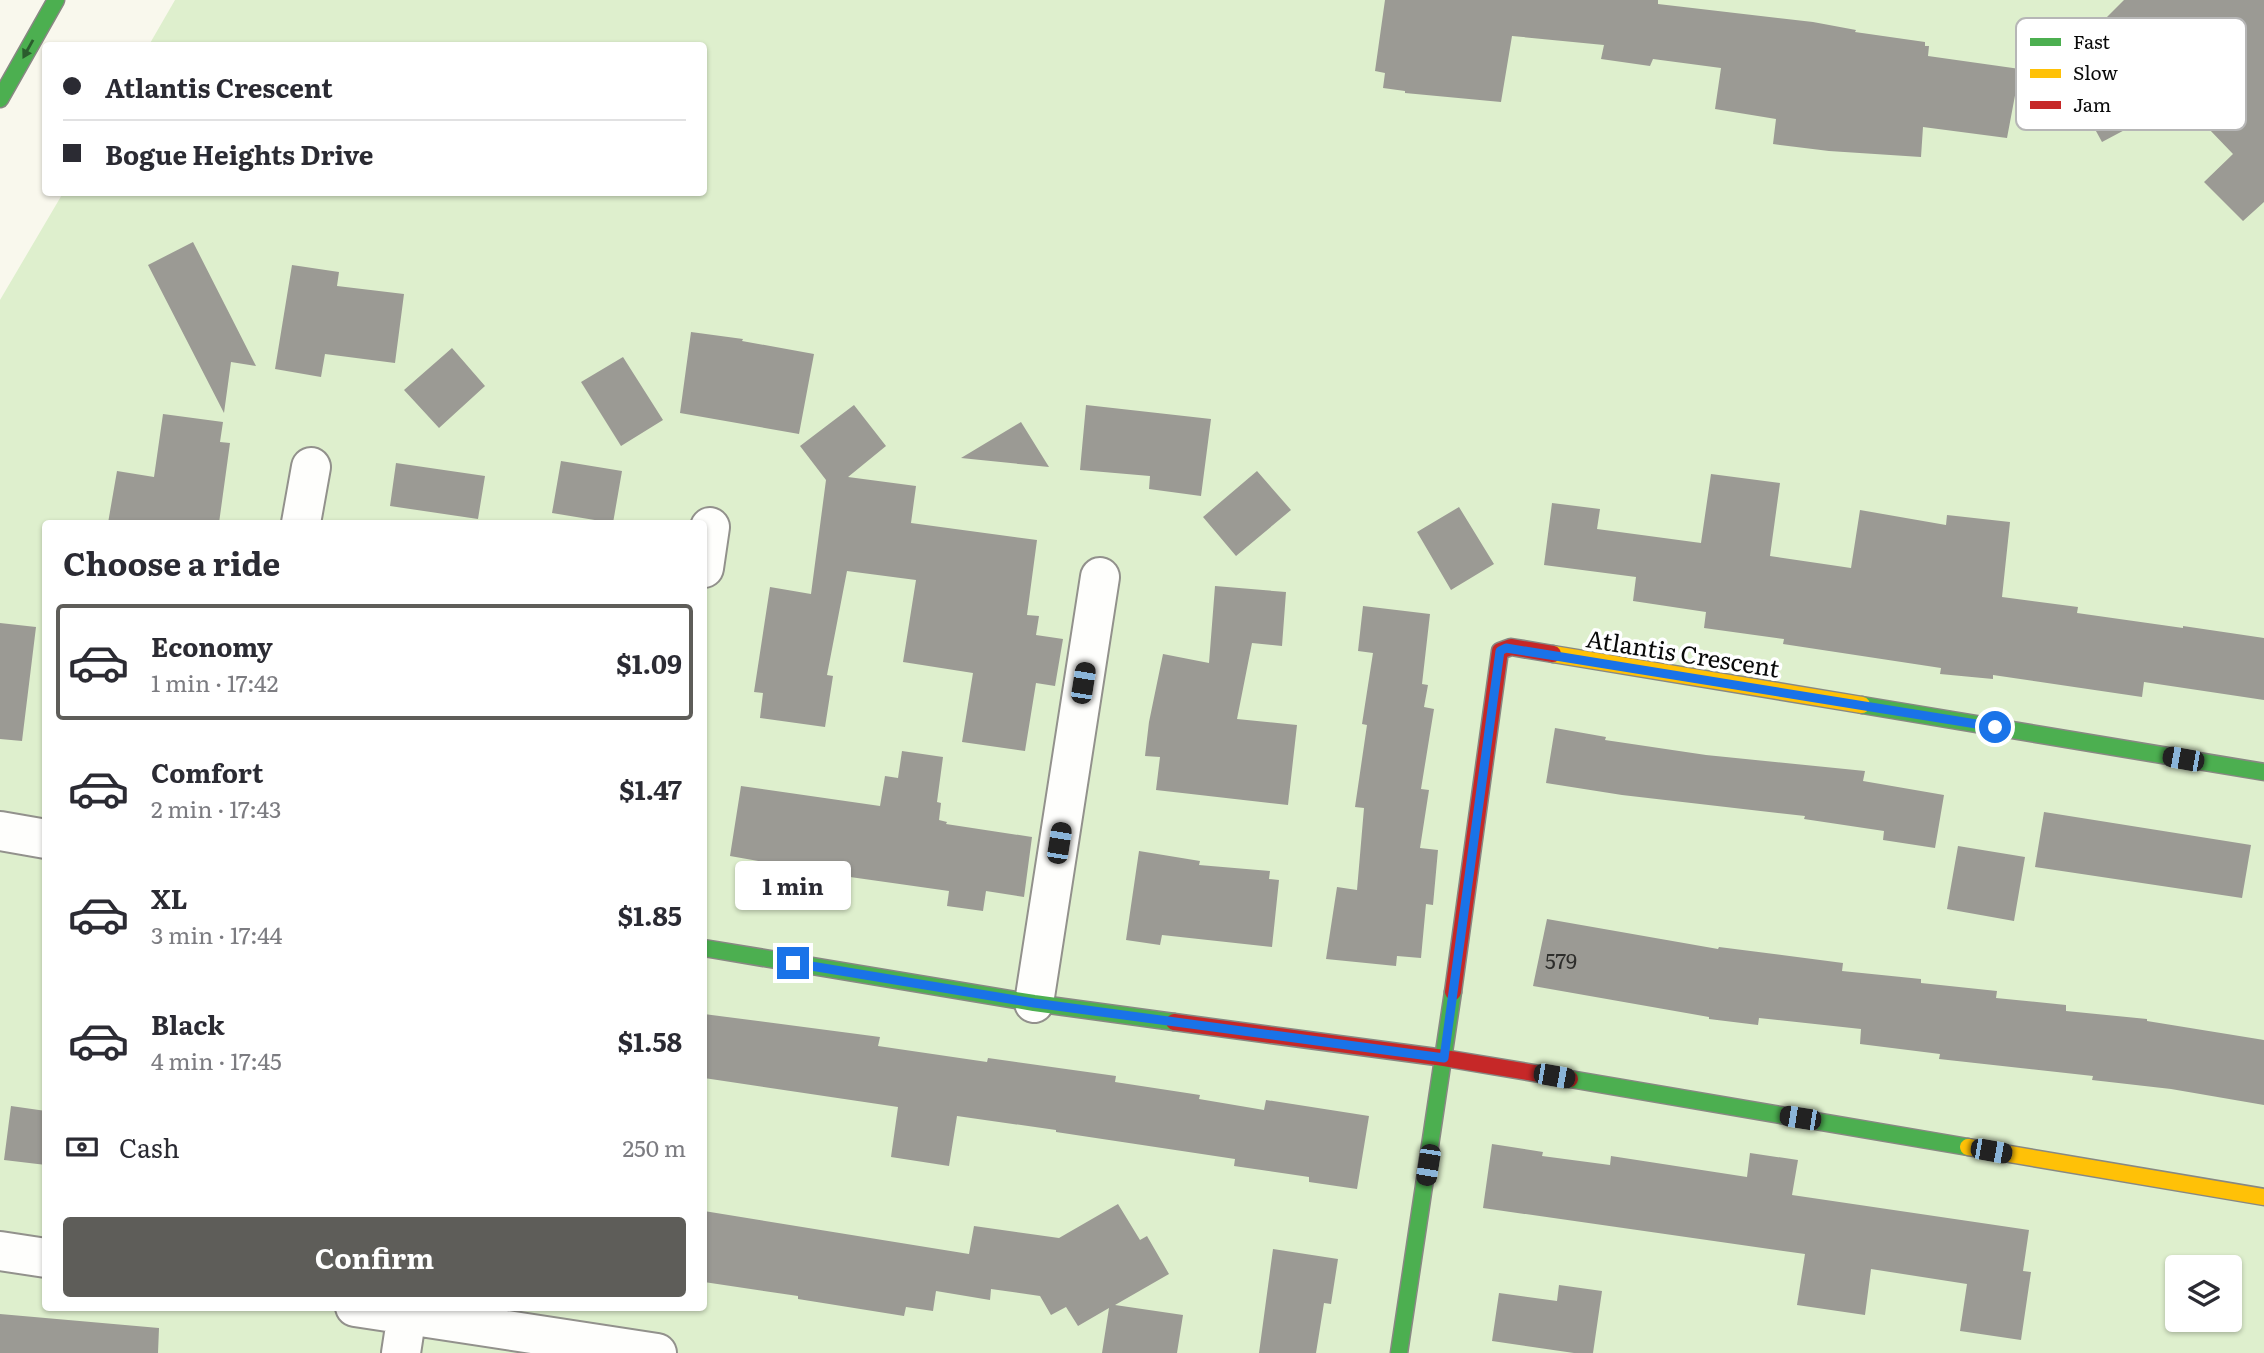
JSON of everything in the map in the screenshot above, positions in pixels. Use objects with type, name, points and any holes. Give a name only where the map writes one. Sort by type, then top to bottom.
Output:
[{"type":"street","points":[[0,99],[56,0]]},
{"type":"street","points":[[301,520],[310,467]]},
{"type":"street","points":[[707,548],[710,527]]},
{"type":"street","points":[[1034,1003],[1100,577]]},
{"type":"street","name":"Atlantis Crescent","points":[[1444,1058],[1500,651],[1506,648],[2264,772]]},
{"type":"street","points":[[0,831],[42,838]]},
{"type":"street","points":[[707,948],[1034,1003],[1444,1058],[2264,1197]]},
{"type":"street","points":[[1399,1353],[1444,1058]]},
{"type":"street","points":[[0,1251],[42,1257]]},
{"type":"street","points":[[401,1353],[407,1311],[657,1353]]},
{"type":"green space","points":[[175,0],[2264,0],[2264,1353],[0,1353],[0,300],[61,196],[707,196],[707,42],[151,42]]},
{"type":"building","points":[[1385,0],[1658,0],[1658,4],[1813,22],[1856,30],[1855,32],[1925,42],[1925,46],[1929,46],[1928,56],[2016,68],[2016,90],[2007,138],[1923,127],[1921,157],[1773,144],[1776,119],[1715,109],[1721,68],[1653,59],[1650,66],[1601,59],[1604,45],[1512,36],[1501,102],[1405,93],[1383,88],[1385,73],[1375,71]]},
{"type":"building","points":[[2124,0],[2264,0],[2264,202],[2243,221],[2204,182],[2233,154],[2210,130],[2246,130],[2246,18],[2106,18]]},
{"type":"building","points":[[2095,130],[2125,130],[2102,142]]},
{"type":"building","points":[[193,242],[256,366],[231,362],[224,413],[148,265]]},
{"type":"building","points":[[292,265],[339,272],[337,286],[404,294],[395,363],[325,354],[321,377],[275,369]]},
{"type":"building","points":[[691,332],[743,339],[742,341],[814,354],[799,434],[680,413]]},
{"type":"building","points":[[452,348],[485,386],[439,428],[404,390]]},
{"type":"building","points":[[623,357],[663,420],[621,446],[581,382]]},
{"type":"building","points":[[854,405],[886,446],[848,477],[916,486],[911,523],[1037,540],[1027,615],[1039,616],[1036,635],[1063,639],[1055,686],[1036,683],[1025,751],[962,742],[973,673],[903,662],[916,580],[847,571],[827,675],[833,676],[825,727],[760,718],[763,693],[754,692],[770,587],[811,594],[826,480],[800,446]]},
{"type":"building","points":[[1086,405],[1211,419],[1201,496],[1149,489],[1150,476],[1080,470]]},
{"type":"building","points":[[163,414],[223,422],[220,442],[230,443],[219,520],[109,520],[117,471],[154,477]]},
{"type":"building","points":[[1021,422],[1049,467],[961,458]]},
{"type":"building","points":[[561,461],[622,471],[614,520],[595,520],[552,513]]},
{"type":"building","points":[[396,463],[485,476],[478,519],[390,506]]},
{"type":"building","points":[[1257,471],[1291,510],[1236,556],[1203,517]]},
{"type":"building","points":[[1711,474],[1780,483],[1770,556],[1851,568],[1860,510],[1946,525],[1947,515],[2010,522],[2002,597],[2078,607],[2077,613],[2264,638],[2264,700],[2144,682],[2142,697],[1993,675],[1993,679],[1940,674],[1941,668],[1783,644],[1784,639],[1704,628],[1706,612],[1633,601],[1636,577],[1544,565],[1552,503],[1600,509],[1597,529],[1701,543]]},
{"type":"building","points":[[1459,507],[1494,564],[1451,590],[1417,532]]},
{"type":"building","points":[[1215,586],[1286,592],[1282,646],[1252,643],[1237,719],[1297,725],[1288,805],[1156,790],[1160,757],[1145,756],[1163,654],[1209,663]]},
{"type":"building","points":[[1363,606],[1430,614],[1422,684],[1428,685],[1424,707],[1434,709],[1421,789],[1429,790],[1420,848],[1438,850],[1433,905],[1426,904],[1421,958],[1397,956],[1396,966],[1326,959],[1337,887],[1357,890],[1364,808],[1355,807],[1367,725],[1362,724],[1373,653],[1358,651]]},
{"type":"building","points":[[0,623],[36,627],[22,741],[0,739]]},
{"type":"building","points":[[1555,728],[1606,737],[1605,740],[1706,755],[1865,771],[1863,781],[1944,795],[1935,848],[1883,840],[1884,831],[1804,819],[1805,816],[1622,795],[1546,783]]},
{"type":"building","points":[[902,751],[943,757],[937,802],[941,803],[939,820],[947,822],[946,824],[1032,837],[1024,897],[986,891],[983,911],[947,906],[949,891],[730,856],[741,786],[880,806],[885,776],[898,778]]},
{"type":"building","points":[[2044,812],[2251,845],[2242,898],[2035,867]]},
{"type":"building","points":[[1958,846],[2025,857],[2014,921],[1947,909]]},
{"type":"building","points":[[1139,851],[1200,861],[1199,865],[1270,871],[1269,879],[1279,880],[1272,947],[1162,935],[1160,945],[1126,940]]},
{"type":"building","points":[[1547,919],[1718,949],[1843,963],[1842,971],[1921,979],[1921,983],[1997,991],[1996,998],[2066,1005],[2066,1011],[2147,1019],[2264,1040],[2264,1105],[2171,1089],[2092,1080],[2093,1076],[1939,1059],[1940,1054],[1860,1044],[1861,1029],[1759,1018],[1758,1025],[1709,1019],[1533,986]]},
{"type":"building","points":[[707,1014],[880,1037],[878,1046],[987,1062],[988,1058],[1116,1076],[1115,1082],[1200,1095],[1199,1099],[1264,1110],[1266,1100],[1369,1116],[1357,1189],[1309,1182],[1309,1177],[1234,1166],[1235,1159],[957,1116],[949,1166],[891,1157],[898,1107],[707,1078]]},
{"type":"building","points":[[11,1106],[42,1110],[42,1165],[4,1160]]},
{"type":"building","points":[[1492,1144],[1543,1152],[1542,1156],[1610,1165],[1611,1156],[1747,1177],[1750,1153],[1798,1160],[1792,1195],[2029,1230],[2023,1271],[2031,1272],[2021,1340],[1960,1331],[1967,1284],[1871,1269],[1865,1315],[1797,1305],[1805,1254],[1483,1208]]},
{"type":"building","points":[[1118,1204],[1140,1240],[1147,1236],[1169,1274],[1115,1305],[1183,1315],[1177,1353],[1102,1353],[1109,1308],[1078,1326],[1066,1307],[1051,1315],[1040,1296],[991,1289],[990,1300],[936,1291],[933,1311],[906,1307],[904,1316],[707,1282],[707,1211],[969,1254],[974,1226],[1059,1238]]},
{"type":"building","points":[[1273,1249],[1338,1259],[1331,1304],[1324,1303],[1316,1353],[1259,1353]]},
{"type":"building","points":[[1559,1285],[1602,1291],[1593,1353],[1574,1353],[1492,1341],[1499,1293],[1557,1301]]},
{"type":"building","points":[[0,1314],[159,1328],[158,1353],[0,1353]]},
{"type":"traffic: fast","points":[[0,99],[56,0]]},
{"type":"traffic: fast","points":[[1862,705],[2264,772]]},
{"type":"traffic: fast","points":[[707,948],[1034,1003],[1174,1022]]},
{"type":"traffic: fast","points":[[1399,1353],[1453,992]]},
{"type":"traffic: fast","points":[[1570,1079],[1968,1147]]},
{"type":"traffic: slow","points":[[1553,654],[1862,705]]},
{"type":"traffic: slow","points":[[1968,1147],[2264,1197]]},
{"type":"traffic: jam","points":[[1453,992],[1500,651],[1511,647],[1553,654]]},
{"type":"traffic: jam","points":[[1174,1022],[1444,1058],[1570,1079]]},
{"type":"route","points":[[793,963],[1034,1003],[1444,1058],[1500,651],[1511,647],[1538,651],[1995,727]]}]
